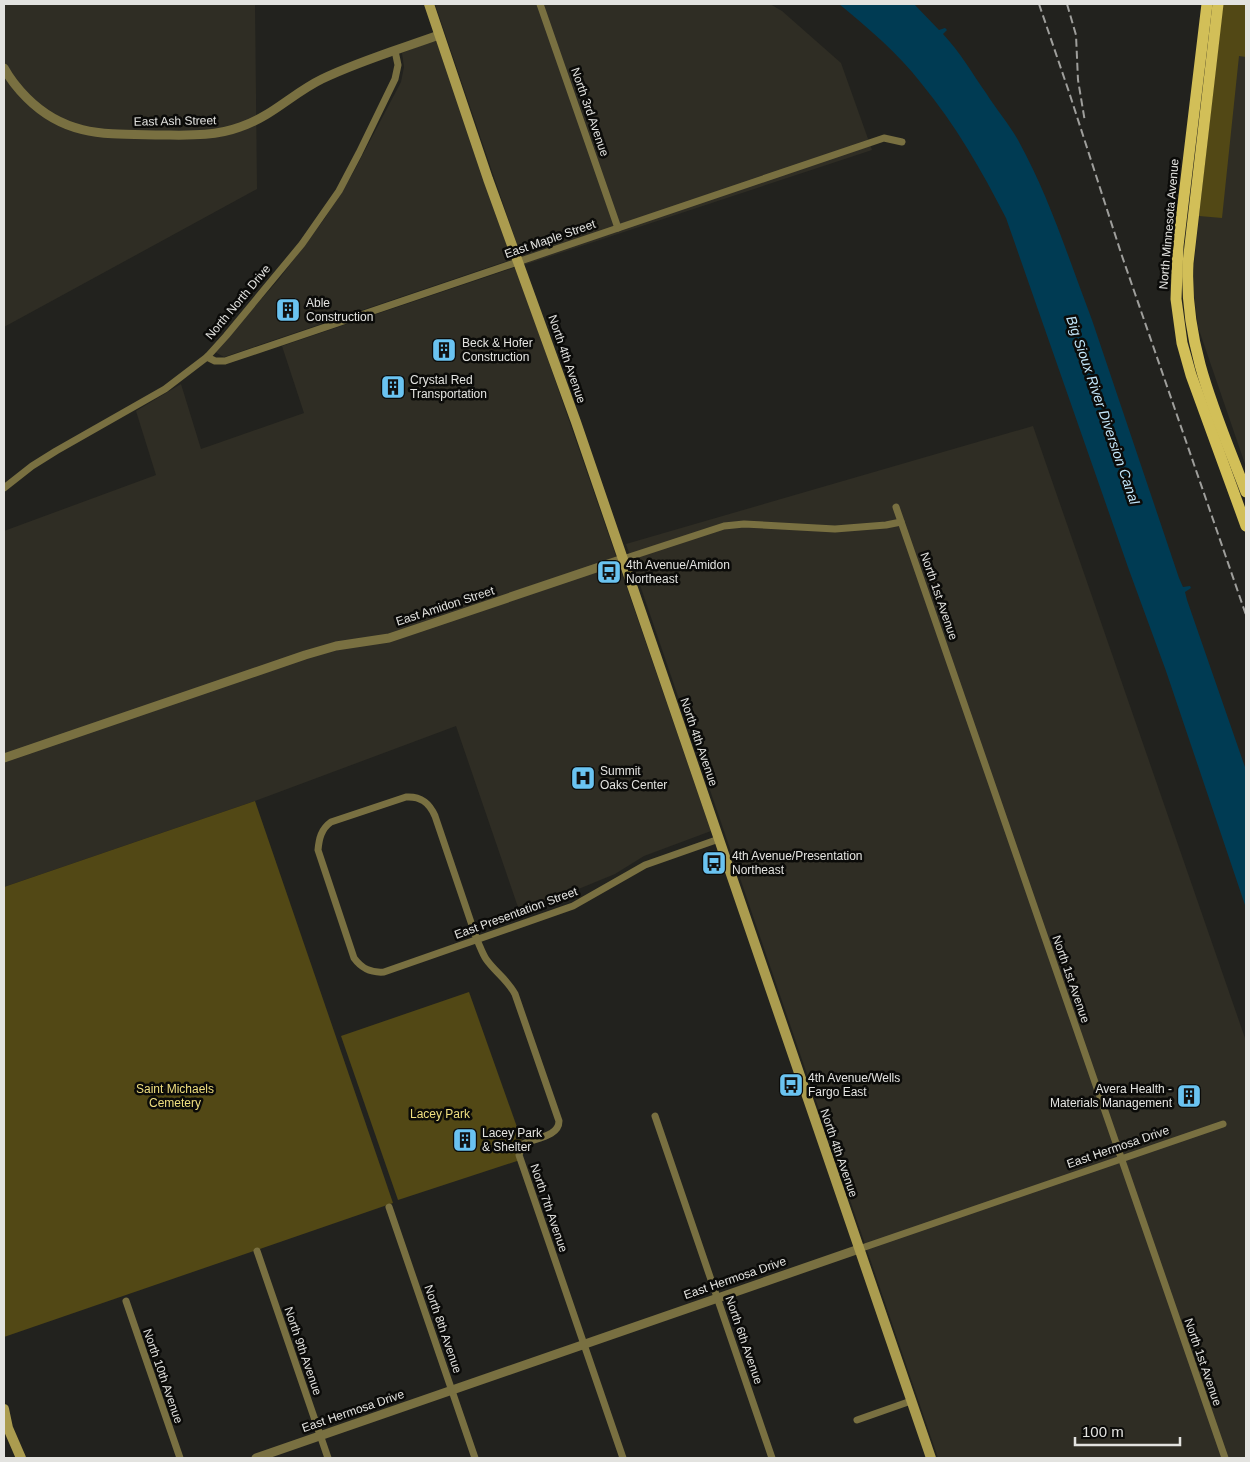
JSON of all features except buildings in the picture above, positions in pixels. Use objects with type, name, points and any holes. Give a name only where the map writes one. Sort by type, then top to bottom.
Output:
[{"type":"main road","points":[[429,4],[439,35]]},
{"type":"main road","name":"North Minnesota Avenue","points":[[1207,4],[1178,246],[1176,282],[1178,314],[1182,343],[1190,375],[1246,526]]},
{"type":"main road","name":"North Minnesota Avenue","points":[[1218,4],[1187,284],[1189,316],[1196,353],[1220,425],[1246,492]]},
{"type":"main road","name":"North 4th Avenue","points":[[439,35],[547,339],[931,1458]]},
{"type":"main road","points":[[1220,425],[1246,472]]},
{"type":"main road","points":[[4,1409],[6,1425],[21,1458]]},
{"type":"street","name":"North 3rd Avenue","points":[[540,4],[618,228]]},
{"type":"street","name":"East Ash Street","points":[[4,68],[30,102],[65,125],[78,129],[118,134],[198,135],[222,133],[242,127],[263,117],[321,79],[439,35]]},
{"type":"street","name":"North North Drive","points":[[4,488],[32,466],[56,451],[165,389],[207,356],[246,313],[302,244],[338,191],[359,155],[395,79],[398,65],[395,51]]},
{"type":"street","name":"East Maple Street","points":[[207,356],[216,361],[225,361],[884,138],[902,142]]},
{"type":"street","name":"North 1st Avenue","points":[[896,507],[1225,1458]]},
{"type":"street","name":"East Amidon Street","points":[[4,758],[305,655],[336,646],[389,638],[724,526],[744,524],[835,529],[901,522]]},
{"type":"street","name":"North 7th Avenue","points":[[371,971],[359,965],[354,958],[318,850],[319,837],[331,822],[406,797],[415,796],[422,799],[436,816],[486,960],[510,984],[515,994],[559,1121],[558,1128],[552,1133],[523,1144],[519,1155],[623,1458]]},
{"type":"street","name":"East Presentation Street","points":[[371,971],[377,973],[384,972],[573,906],[645,865],[719,839]]},
{"type":"street","name":"North 6th Avenue","points":[[655,1116],[772,1458]]},
{"type":"street","name":"East Hermosa Drive","points":[[256,1458],[859,1248],[1223,1124]]},
{"type":"street","name":"North 8th Avenue","points":[[389,1207],[476,1458]]},
{"type":"street","name":"North 9th Avenue","points":[[256,1251],[328,1458]]},
{"type":"street","name":"North 10th Avenue","points":[[126,1301],[180,1458]]},
{"type":"street","points":[[857,1420],[911,1401]]},
{"type":"shaded area","points":[[4,4],[255,4],[257,189],[4,327]]},
{"type":"shaded area","points":[[435,4],[770,4],[782,11],[841,63],[872,150],[524,265]]},
{"type":"shaded area","points":[[1246,4],[1246,467],[1198,327],[1194,295],[1194,264],[1217,53]]},
{"type":"shaded area","points":[[437,39],[513,259],[224,357],[215,352],[279,279],[325,218],[353,173],[401,82],[404,67],[402,53]]},
{"type":"shaded area","points":[[516,267],[711,831],[644,856],[615,874],[520,913],[456,726],[255,801],[4,887],[4,531],[156,475],[136,411],[181,384],[201,449],[304,413],[282,346]]},
{"type":"shaded area","points":[[1033,426],[1246,1041],[1246,1458],[938,1458],[626,544]]},
{"type":"green space","points":[[1223,4],[1246,4],[1246,57],[1239,56],[1222,218],[1199,216]]},
{"type":"green space","name":"Saint Michaels Cemetery","points":[[255,801],[393,1203],[4,1337],[4,887]]},
{"type":"green space","name":"Lacey Park","points":[[469,992],[523,1144],[520,1160],[398,1200],[341,1036]]},
{"type":"water","name":"Big Sioux River Diversion Canal","points":[[839,4],[914,4],[939,30],[945,28],[947,30],[943,34],[960,55],[1014,134],[1040,184],[1092,320],[1179,578],[1183,587],[1190,586],[1191,588],[1185,592],[1187,600],[1246,770],[1246,908],[1166,671],[1006,218],[967,148],[945,115],[912,72],[893,51]]},
{"type":"railway","points":[[1039,4],[1122,256],[1246,615]]},
{"type":"railway","points":[[1067,4],[1076,35],[1078,80],[1085,122]]},
{"type":"place","name":"Able Construction","points":[[288,310]]},
{"type":"place","name":"Beck & Hofer Construction","points":[[444,350]]},
{"type":"place","name":"Crystal Red Transportation","points":[[393,387]]},
{"type":"place","name":"4th Avenue/Amidon Northeast","points":[[609,572]]},
{"type":"place","name":"Summit Oaks Center","points":[[583,778]]},
{"type":"place","name":"4th Avenue/Presentation Northeast","points":[[714,863]]},
{"type":"place","name":"4th Avenue/Wells Fargo East","points":[[791,1085]]},
{"type":"place","name":"Avera Health - Materials Management","points":[[1189,1096]]},
{"type":"place","name":"Lacey Park & Shelter","points":[[465,1140]]}]
